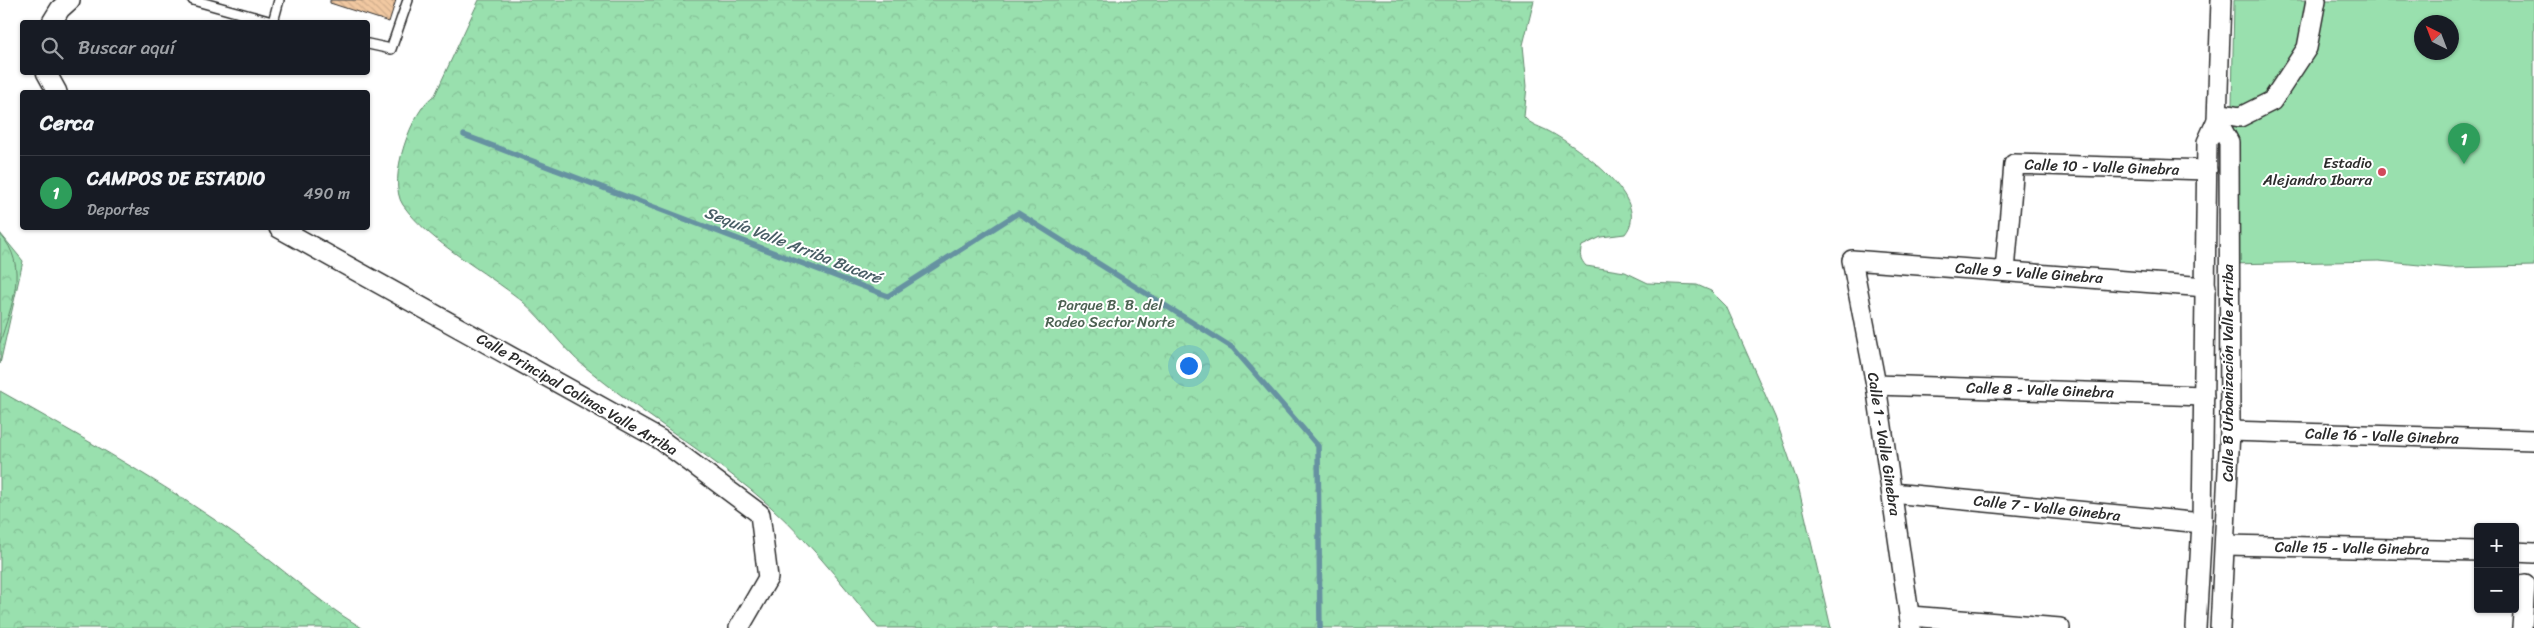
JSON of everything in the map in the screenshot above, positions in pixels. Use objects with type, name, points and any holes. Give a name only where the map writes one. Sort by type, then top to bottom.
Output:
[{"type":"street","points":[[53,20],[60,9],[70,0]]},
{"type":"street","name":"Calle B Urbanización Valle Arriba","points":[[2196,628],[2202,523],[2207,142],[2217,116],[2221,0]]},
{"type":"street","points":[[2217,116],[2240,117],[2272,101],[2307,48],[2316,0]]},
{"type":"street","points":[[48,75],[55,90]]},
{"type":"street","name":"Calle B Urbanización Valle Arriba","points":[[2217,116],[2229,142],[2230,431],[2226,545],[2220,628]]},
{"type":"street","name":"Calle 10 - Valle Ginebra","points":[[2005,271],[2014,164],[2207,170]]},
{"type":"street","name":"Calle Principal Colinas Valle Arriba","points":[[283,230],[661,440],[760,514],[768,578],[740,628]]},
{"type":"street","name":"Calle 9 - Valle Ginebra","points":[[1852,260],[2206,287]]},
{"type":"street","name":"Calle 1 - Valle Ginebra","points":[[1852,260],[1876,385],[1911,622]]},
{"type":"street","name":"Calle 8 - Valle Ginebra","points":[[1876,385],[2204,396]]},
{"type":"street","name":"Calle 16 - Valle Ginebra","points":[[2230,431],[2534,440]]},
{"type":"street","name":"Calle 7 - Valle Ginebra","points":[[1892,492],[2202,523]]},
{"type":"street","name":"Calle 15 - Valle Ginebra","points":[[2226,545],[2474,551]]},
{"type":"street","points":[[2519,552],[2534,553]]},
{"type":"street","points":[[2522,628],[2525,584]]},
{"type":"street","points":[[1911,622],[2060,628]]},
{"type":"lane","points":[[193,0],[265,20]]},
{"type":"lane","points":[[273,20],[279,0]]},
{"type":"lane","points":[[370,44],[391,49],[408,0]]},
{"type":"green space","name":"Parque B. B. del Rodeo Sector Norte","points":[[479,0],[1534,0],[1523,45],[1527,86],[1524,117],[1533,124],[1562,139],[1593,162],[1621,190],[1629,205],[1631,220],[1625,234],[1601,237],[1582,246],[1581,259],[1586,266],[1625,272],[1648,283],[1697,285],[1711,291],[1726,306],[1775,417],[1797,481],[1831,628],[878,628],[818,556],[769,505],[731,474],[626,399],[585,367],[522,301],[428,232],[403,205],[399,194],[398,180],[404,146],[410,129],[426,102],[435,95]]},
{"type":"green space","name":"Estadio Alejandro Ibarra","points":[[2234,0],[2534,0],[2534,266],[2450,268],[2379,261],[2229,264]]},
{"type":"green space","points":[[0,233],[23,261],[0,364]]},
{"type":"green space","points":[[0,234],[9,247],[16,273],[13,301],[0,343]]},
{"type":"green space","points":[[0,391],[192,504],[325,603],[362,628],[0,628]]},
{"type":"building","points":[[330,0],[396,0],[389,22],[330,3]]},
{"type":"waterway","name":"Sequía Valle Arriba Bucaré","points":[[464,135],[888,296],[1018,213],[1233,348],[1318,446],[1320,628]]},
{"type":"place","name":"CAMPOS DE ESTADIO","points":[[2464,164]]},
{"type":"place","name":"Estadio Alejandro Ibarra","points":[[2382,172]]}]
